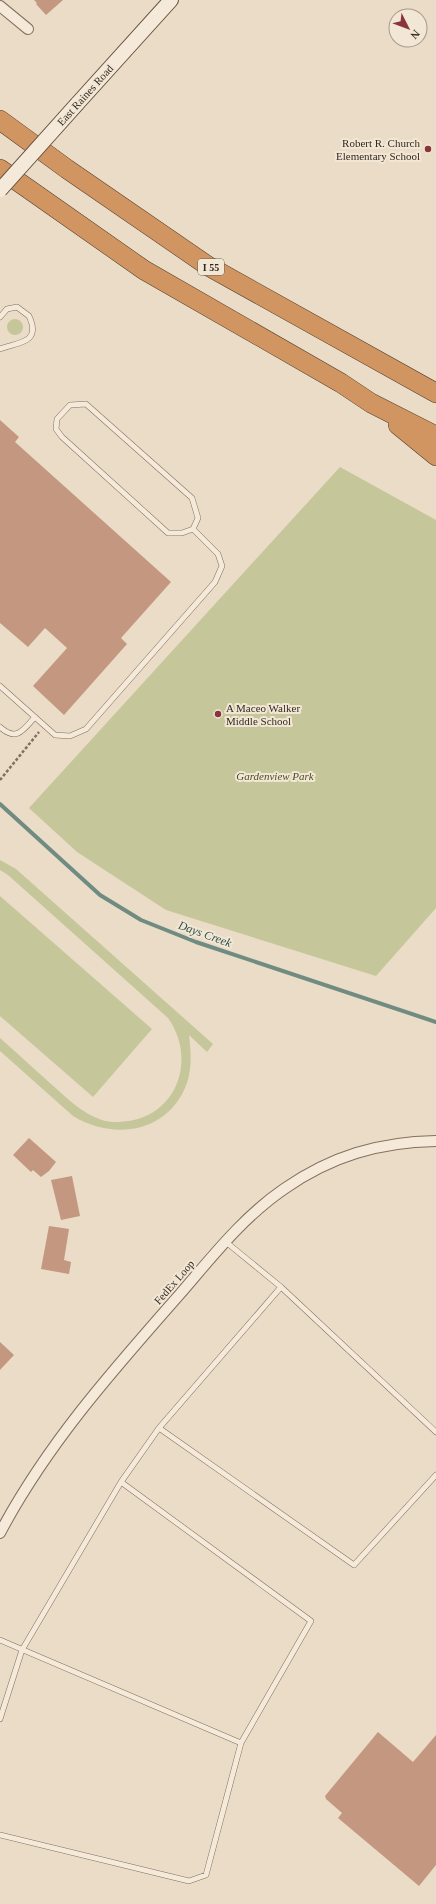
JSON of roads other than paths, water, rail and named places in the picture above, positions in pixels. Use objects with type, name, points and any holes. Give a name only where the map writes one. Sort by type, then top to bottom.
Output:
[{"type":"highway","name":"I 55","points":[[0,120],[67,169],[208,266],[436,393]]},
{"type":"highway","points":[[0,169],[144,270],[341,383],[371,403],[436,456]]},
{"type":"highway","points":[[371,403],[436,436]]},
{"type":"main road","name":"East Raines Road","points":[[0,190],[172,0]]},
{"type":"street","points":[[0,6],[28,29]]},
{"type":"street","name":"FedEx Loop","points":[[0,1533],[30,1482],[59,1439],[96,1390],[226,1242],[257,1210],[283,1189],[328,1164],[356,1152],[381,1146],[436,1141]]},
{"type":"lane","points":[[0,317],[7,309],[17,307],[30,316],[33,328],[32,334],[21,344],[0,348]]},
{"type":"lane","points":[[86,404],[192,498],[198,518],[193,529],[182,533],[168,533],[62,437],[56,429],[57,419],[70,405],[86,404]]},
{"type":"lane","points":[[0,686],[55,735],[70,736],[86,729],[215,582],[222,566],[218,554],[193,529]]},
{"type":"lane","points":[[0,727],[9,734],[16,735],[21,732],[35,717]]},
{"type":"lane","points":[[226,1242],[281,1287],[436,1432]]},
{"type":"lane","points":[[0,1719],[22,1650],[121,1482],[159,1428],[281,1287]]},
{"type":"lane","points":[[159,1428],[354,1565],[436,1475]]},
{"type":"lane","points":[[0,1834],[189,1881],[206,1875],[241,1743],[311,1621],[121,1482]]},
{"type":"lane","points":[[0,1640],[241,1743]]},
{"type":"waterway","name":"Days Creek","points":[[0,804],[100,895],[141,920],[196,942],[436,1022]]},
{"type":"place","name":"Robert R. Church Elementary School","points":[[428,149]]},
{"type":"place","name":"A Maceo Walker Middle School","points":[[218,714]]},
{"type":"park label","name":"Gardenview Park","points":[[275,776]]}]
